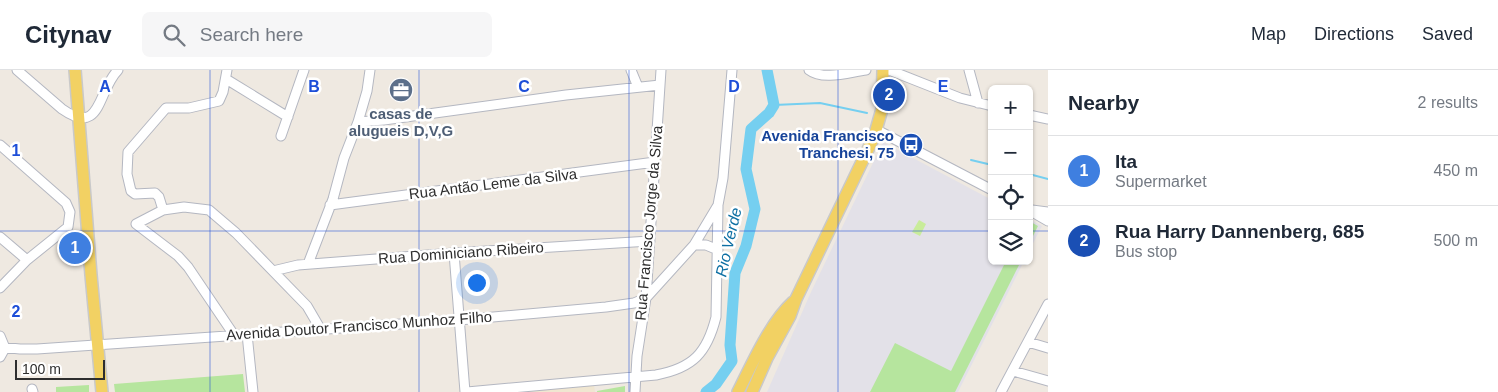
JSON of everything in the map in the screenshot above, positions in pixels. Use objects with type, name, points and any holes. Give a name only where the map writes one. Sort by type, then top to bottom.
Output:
[{"type":"main road","points":[[75,70],[102,392]]},
{"type":"main road","points":[[738,392],[762,355],[783,312],[796,298],[877,130],[884,94],[884,70]]},
{"type":"main road","points":[[752,392],[762,355]]},
{"type":"street","points":[[17,70],[62,109],[79,119],[87,118],[96,110],[109,82],[118,70]]},
{"type":"street","points":[[281,136],[304,70]]},
{"type":"street","points":[[308,264],[358,122],[364,103],[370,70]]},
{"type":"street","points":[[631,70],[638,87]]},
{"type":"street","name":"Rua Francisco Jorge da Silva","points":[[635,392],[646,298],[661,70]]},
{"type":"street","points":[[454,253],[466,392],[656,375],[676,370],[692,362],[705,348],[712,334],[716,317],[718,205],[723,178],[732,70]]},
{"type":"street","points":[[809,70],[812,73],[825,75],[866,70]]},
{"type":"street","points":[[889,70],[960,98],[988,105]]},
{"type":"street","points":[[969,70],[978,104]]},
{"type":"street","points":[[163,210],[159,197],[155,193],[135,194],[131,191],[127,174],[128,152],[166,108],[189,108],[219,102],[227,75],[288,117]]},
{"type":"street","points":[[358,122],[660,85]]},
{"type":"street","points":[[1033,115],[1048,119]]},
{"type":"street","points":[[877,130],[988,188]]},
{"type":"street","points":[[0,145],[66,204],[70,212],[68,227],[27,260],[0,288]]},
{"type":"street","name":"Rua Antão Leme da Silva","points":[[330,204],[655,162]]},
{"type":"street","points":[[646,298],[694,245],[718,205]]},
{"type":"street","points":[[234,335],[188,267],[178,256],[136,224],[163,210],[192,207],[209,210],[236,233],[307,306],[321,330]]},
{"type":"street","points":[[1033,210],[1048,212]]},
{"type":"street","points":[[1033,212],[1048,221]]},
{"type":"street","points":[[0,237],[27,260]]},
{"type":"street","name":"Rua Dominiciano Ribeiro","points":[[274,271],[308,264],[650,241]]},
{"type":"street","points":[[694,245],[706,244],[718,250]]},
{"type":"street","name":"Avenida Doutor Francisco Munhoz Filho","points":[[2,348],[38,349],[459,320],[606,307],[634,303],[646,298]]},
{"type":"street","points":[[1001,392],[1048,304]]},
{"type":"street","points":[[247,334],[253,392]]},
{"type":"street","points":[[0,336],[2,348],[0,357]]},
{"type":"street","points":[[1028,342],[1048,348]]},
{"type":"street","points":[[1013,371],[1048,381]]},
{"type":"shaded area","points":[[883,142],[988,198],[988,265],[1022,265],[958,392],[767,392],[811,292]]},
{"type":"shaded area","points":[[1033,221],[1042,226],[1033,243]]},
{"type":"shaded area","points":[[594,385],[595,392],[523,392]]},
{"type":"green space","points":[[919,220],[926,224],[920,236],[912,232]]},
{"type":"green space","points":[[1033,223],[1038,226],[1033,236]]},
{"type":"green space","points":[[1004,265],[1019,265],[955,392],[870,392],[895,343],[951,371]]},
{"type":"green space","points":[[243,374],[245,392],[115,392],[114,384]]},
{"type":"green space","points":[[89,385],[89,392],[56,392],[56,387]]},
{"type":"green space","points":[[625,386],[625,392],[597,392],[597,391]]},
{"type":"waterway","name":"Rio Verde","points":[[706,392],[716,384],[732,361],[730,345],[735,273],[746,246],[755,209],[746,169],[751,129],[769,113],[774,105],[767,70]]},
{"type":"waterway","points":[[774,105],[820,103],[867,113]]},
{"type":"waterway","points":[[971,160],[988,164]]},
{"type":"waterway","points":[[1033,175],[1048,179]]},
{"type":"place","name":"casas de alugueis D,V,G","points":[[401,90]]},
{"type":"place","name":"Rua Harry Dannenberg, 685","points":[[889,95]]},
{"type":"place","name":"Avenida Francisco Tranchesi, 75","points":[[911,145]]},
{"type":"place","name":"Ita","points":[[75,248]]}]
